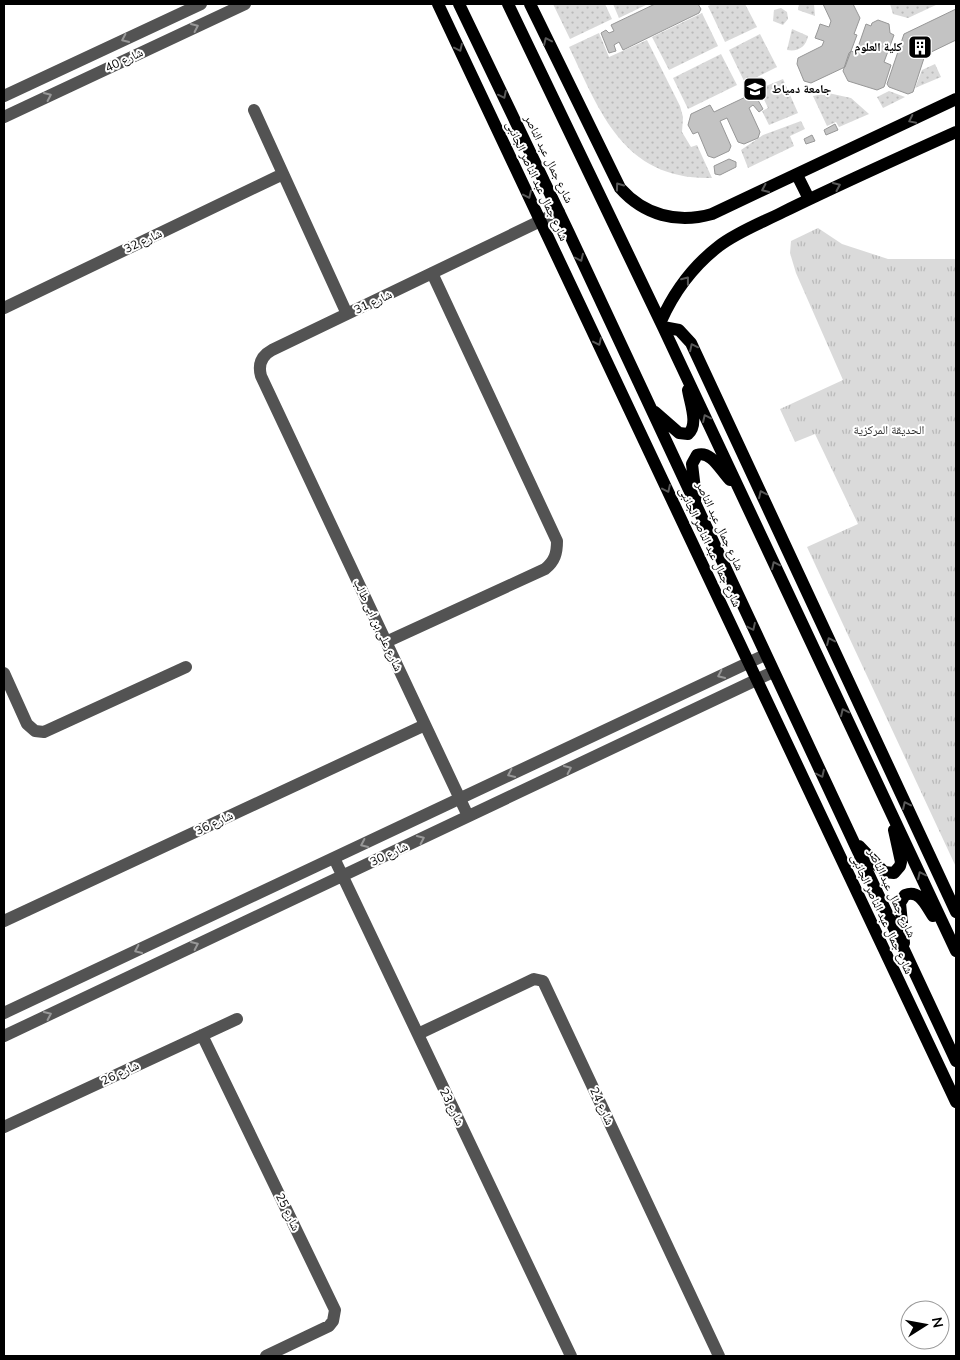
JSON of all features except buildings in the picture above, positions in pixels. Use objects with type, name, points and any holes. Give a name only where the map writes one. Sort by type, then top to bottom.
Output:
[{"type":"main road","name":"شارع جمال عبد الناصر الجانبى","points":[[438,4],[956,1102]]},
{"type":"main road","name":"شارع جمال عبد الناصر","points":[[459,4],[559,212],[956,1061]]},
{"type":"main road","points":[[508,4],[662,324],[955,948]]},
{"type":"main road","points":[[530,4],[613,178],[635,203],[667,217],[701,217],[798,174],[956,99]]},
{"type":"main road","points":[[662,324],[685,281],[718,247],[729,239],[809,199],[956,132]]},
{"type":"main road","points":[[798,174],[809,199]]},
{"type":"main road","points":[[662,324],[679,330],[691,343],[956,912]]},
{"type":"main road","points":[[651,409],[679,433],[691,432],[694,423],[685,373]]},
{"type":"main road","points":[[698,510],[692,464],[693,459],[699,454],[710,456],[742,496]]},
{"type":"main road","points":[[806,630],[821,622]]},
{"type":"main road","points":[[852,839],[884,872],[889,874],[898,870],[901,862],[890,808]]},
{"type":"main road","points":[[905,953],[900,903],[902,898],[909,893],[918,895],[955,948]]},
{"type":"street","name":"شارع 40","points":[[4,96],[201,4]]},
{"type":"street","name":"شارع 40","points":[[4,117],[245,4]]},
{"type":"street","points":[[254,110],[347,314]]},
{"type":"street","name":"شارع 32","points":[[4,308],[283,174]]},
{"type":"street","name":"شارع 31","points":[[288,434],[261,376],[261,361],[272,350],[559,212]]},
{"type":"street","points":[[386,642],[545,569],[551,564],[557,549],[557,541],[432,273]]},
{"type":"street","name":"شارع على بن ابى طالب","points":[[288,434],[468,816]]},
{"type":"street","name":"شارع 30","points":[[4,1013],[765,655]]},
{"type":"street","points":[[5,678],[27,724],[34,731],[44,732],[186,667]]},
{"type":"street","name":"شارع 30","points":[[4,1036],[774,672]]},
{"type":"street","name":"شارع 36","points":[[4,921],[425,725]]},
{"type":"street","name":"شارع 23","points":[[334,858],[571,1356]]},
{"type":"street","name":"شارع 24","points":[[418,1034],[534,979],[543,981],[719,1356]]},
{"type":"street","name":"شارع 26","points":[[4,1127],[237,1019]]},
{"type":"street","name":"شارع 25","points":[[202,1035],[334,1310],[333,1321],[324,1329],[266,1356]]},
{"type":"green space","points":[[553,4],[605,4],[612,19],[570,39]]},
{"type":"green space","points":[[613,4],[648,4],[619,18]]},
{"type":"green space","points":[[713,4],[745,4],[757,27],[725,42],[708,6]]},
{"type":"green space","points":[[799,4],[814,4],[815,16],[798,10]]},
{"type":"green space","points":[[890,4],[938,4],[908,18],[893,14]]},
{"type":"green space","points":[[781,8],[787,12],[788,19],[783,25],[773,21],[774,10]]},
{"type":"green space","points":[[702,13],[718,46],[669,70],[652,37]]},
{"type":"green space","points":[[792,29],[808,36],[801,48],[787,50]]},
{"type":"green space","points":[[599,33],[609,57],[647,40],[680,106],[683,117],[682,132],[691,147],[697,145],[712,178],[682,176],[657,168],[637,155],[620,138],[592,96],[569,47]]},
{"type":"green space","points":[[760,34],[777,67],[745,83],[729,50]]},
{"type":"green space","points":[[721,54],[737,85],[688,109],[673,78]]},
{"type":"green space","points":[[935,64],[941,77],[915,88],[922,70]]},
{"type":"green space","points":[[783,79],[798,113],[769,125],[762,111],[768,108],[759,89]]},
{"type":"green space","points":[[889,91],[905,97],[883,108],[877,97]]},
{"type":"green space","points":[[828,93],[851,98],[869,114],[839,127],[836,122],[827,126],[813,96]]},
{"type":"green space","points":[[801,121],[805,129],[790,136],[794,146],[748,168],[741,150],[763,135]]},
{"type":"green space","name":"الحديقة المركزية","points":[[818,228],[842,244],[888,259],[956,259],[956,867],[807,547],[858,524],[815,434],[795,442],[780,409],[843,380],[796,273],[790,253],[791,241]]},
{"type":"place","name":"كلية العلوم","points":[[920,47]]},
{"type":"place","name":"جامعة دمياط","points":[[755,89]]}]
